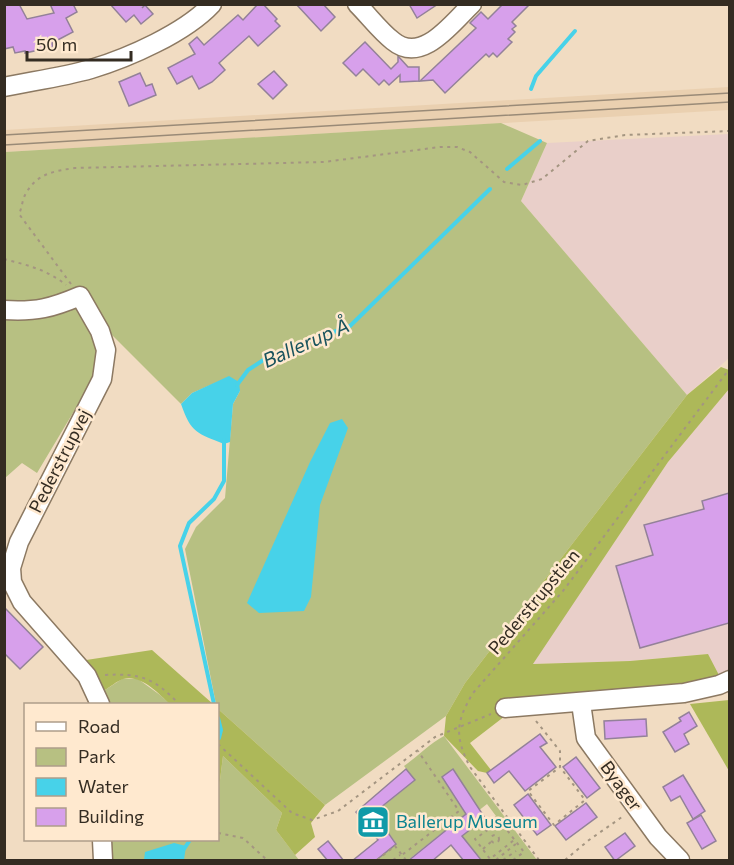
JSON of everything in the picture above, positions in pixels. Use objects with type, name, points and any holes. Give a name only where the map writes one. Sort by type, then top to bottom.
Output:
[{"type":"street","points":[[4,87],[91,69],[141,49],[181,29],[212,4]]},
{"type":"street","points":[[357,4],[393,42],[415,50],[429,44],[472,4]]},
{"type":"street","points":[[4,310],[29,312],[58,306],[80,296]]},
{"type":"street","name":"Pederstrupvej","points":[[80,296],[100,331],[106,350],[102,379],[19,542],[8,583],[21,602],[87,676],[99,703]]},
{"type":"street","points":[[505,708],[684,693],[719,685],[729,680]]},
{"type":"street","name":"Byager","points":[[581,703],[586,738],[658,837],[680,861]]},
{"type":"street","points":[[102,841],[103,861]]},
{"type":"path","points":[[80,296],[18,214],[24,196],[34,183],[48,172],[75,168],[324,162],[440,147],[457,147],[470,152],[504,182],[522,185],[542,179],[588,141],[625,135],[729,131]]},
{"type":"path","points":[[4,259],[34,267],[57,277],[80,296]]},
{"type":"path","name":"Pederstrupstien","points":[[457,727],[463,709],[473,693],[563,591],[729,368]]},
{"type":"path","points":[[87,676],[129,674],[147,678],[167,692],[177,703]]},
{"type":"path","points":[[219,745],[292,813],[312,820],[338,811],[435,737],[505,708]]},
{"type":"path","points":[[534,719],[560,752],[560,767],[585,800],[554,825],[528,791],[560,767]]},
{"type":"path","points":[[457,727],[462,751],[470,767],[539,861]]},
{"type":"path","points":[[393,861],[459,811],[418,751]]},
{"type":"path","points":[[565,861],[589,840],[636,808]]},
{"type":"path","points":[[513,861],[524,852],[500,821],[475,839],[490,858],[514,840]]},
{"type":"path","points":[[488,830],[493,836],[492,842]]},
{"type":"path","points":[[219,833],[243,838],[267,861]]},
{"type":"path","points":[[493,836],[499,836],[498,842],[503,849]]},
{"type":"path","points":[[482,849],[492,842],[498,842]]},
{"type":"path","points":[[496,861],[518,843]]},
{"type":"path","points":[[377,861],[395,846],[406,861]]},
{"type":"path","points":[[513,847],[519,856]]},
{"type":"path","points":[[503,861],[516,851]]},
{"type":"shaded area","points":[[729,87],[729,110],[5,152],[5,130]]},
{"type":"shaded area","points":[[729,134],[729,358],[687,395],[521,201],[547,143]]},
{"type":"shaded area","points":[[729,389],[729,696],[707,654],[630,661],[532,664],[668,462]]},
{"type":"green space","points":[[501,123],[547,143],[521,201],[687,395],[465,683],[446,716],[325,805],[219,710],[219,703],[216,703],[185,549],[196,527],[225,498],[233,404],[240,391],[229,377],[192,393],[181,404],[98,321],[100,349],[95,376],[37,473],[22,463],[5,478],[5,152]]},
{"type":"green space","points":[[721,367],[729,370],[729,389],[668,462],[533,664],[630,661],[708,654],[721,679],[505,716],[470,743],[491,770],[487,773],[478,771],[444,736],[446,716],[465,683],[687,395]]},
{"type":"green space","points":[[152,650],[212,703],[169,703],[149,685],[130,678],[123,679],[105,690],[73,662]]},
{"type":"green space","points":[[122,679],[138,679],[169,703],[107,703],[105,690]]},
{"type":"green space","points":[[730,700],[729,771],[690,704]]},
{"type":"green space","points":[[219,710],[325,805],[311,823],[315,837],[295,855],[276,830],[282,813],[223,756],[219,788]]},
{"type":"green space","points":[[444,736],[537,860],[482,860],[462,836],[485,817],[489,822],[496,816],[487,804],[463,823],[452,825],[408,860],[375,860],[396,843],[374,814],[415,780],[404,766]]},
{"type":"green space","points":[[223,756],[282,813],[276,830],[299,860],[110,860],[109,841],[219,841],[219,788]]},
{"type":"water","points":[[229,376],[239,382],[240,391],[233,404],[230,442],[224,444],[196,431],[188,421],[181,404],[192,393]]},
{"type":"water","points":[[342,419],[348,428],[320,505],[311,597],[304,611],[259,613],[247,603],[310,462],[330,423]]},
{"type":"water","points":[[174,843],[186,846],[184,860],[144,860],[145,852]]},
{"type":"building","points":[[4,4],[19,4],[27,19],[54,13],[50,4],[73,4],[77,12],[66,18],[73,32],[52,43],[53,47],[25,53],[25,51],[15,53],[13,47],[4,49]]},
{"type":"building","points":[[110,4],[146,4],[153,14],[141,24],[134,15],[126,22]]},
{"type":"building","points":[[258,4],[263,4],[277,19],[275,21],[280,26],[258,46],[249,36],[219,63],[225,70],[212,82],[199,89],[192,76],[177,84],[168,68],[195,54],[189,44],[197,37],[204,45],[238,15],[243,20]]},
{"type":"building","points":[[296,4],[323,4],[335,17],[321,31]]},
{"type":"building","points":[[409,4],[438,4],[417,18]]},
{"type":"building","points":[[503,4],[530,4],[512,22],[516,26],[512,29],[515,32],[508,39],[512,42],[497,57],[493,53],[489,57],[486,54],[445,93],[433,80],[420,81],[476,28],[470,23],[481,12],[488,19]]},
{"type":"building","points":[[365,42],[391,69],[398,62],[398,56],[408,67],[419,67],[419,81],[400,82],[400,75],[389,85],[384,80],[379,85],[363,69],[356,76],[343,63]]},
{"type":"building","points":[[274,71],[287,85],[273,99],[258,84]]},
{"type":"building","points":[[140,73],[146,86],[152,84],[156,95],[129,106],[119,82]]},
{"type":"building","points":[[729,493],[729,623],[640,648],[616,566],[653,555],[644,525],[704,509],[702,501]]},
{"type":"building","points":[[4,607],[43,647],[20,669],[4,653]]},
{"type":"building","points":[[689,712],[697,726],[684,734],[689,744],[675,752],[663,732],[681,721],[679,718]]},
{"type":"building","points":[[646,719],[647,736],[605,739],[604,721]]},
{"type":"building","points":[[540,734],[547,743],[540,747],[556,767],[525,791],[509,771],[494,783],[487,773]]},
{"type":"building","points":[[576,757],[600,788],[587,798],[563,767]]},
{"type":"building","name":"Ballerup Museum","points":[[406,769],[415,780],[374,813],[396,844],[375,861],[352,861],[378,840],[356,812]]},
{"type":"building","name":"Ballerup Museum","points":[[453,769],[485,818],[462,836],[482,861],[464,861],[451,845],[432,861],[408,861],[466,814],[442,777]]},
{"type":"building","points":[[683,775],[705,811],[693,819],[680,796],[671,801],[663,787]]},
{"type":"building","points":[[528,794],[551,825],[537,835],[514,805]]},
{"type":"building","points":[[586,803],[597,817],[566,840],[555,826]]},
{"type":"building","points":[[701,815],[716,841],[702,849],[687,823]]},
{"type":"building","points":[[625,833],[635,846],[615,861],[605,847]]},
{"type":"building","points":[[328,841],[344,861],[328,861],[318,849]]},
{"type":"waterway","name":"Ballerup Å","points":[[531,89],[536,76],[575,31]]},
{"type":"waterway","points":[[507,169],[540,141]]},
{"type":"waterway","name":"Ballerup Å","points":[[237,385],[248,370],[271,355],[350,326],[490,189]]},
{"type":"waterway","name":"Ballerup Å","points":[[214,703],[180,546],[189,523],[214,499],[224,481],[224,440]]},
{"type":"waterway","name":"Ballerup Å","points":[[219,722],[221,730],[219,738]]},
{"type":"waterway","name":"Ballerup Å","points":[[184,849],[189,841]]},
{"type":"tram line","points":[[4,135],[730,93]]},
{"type":"tram line","points":[[4,145],[730,102]]},
{"type":"place","name":"Ballerup Museum","points":[[373,822]]}]
